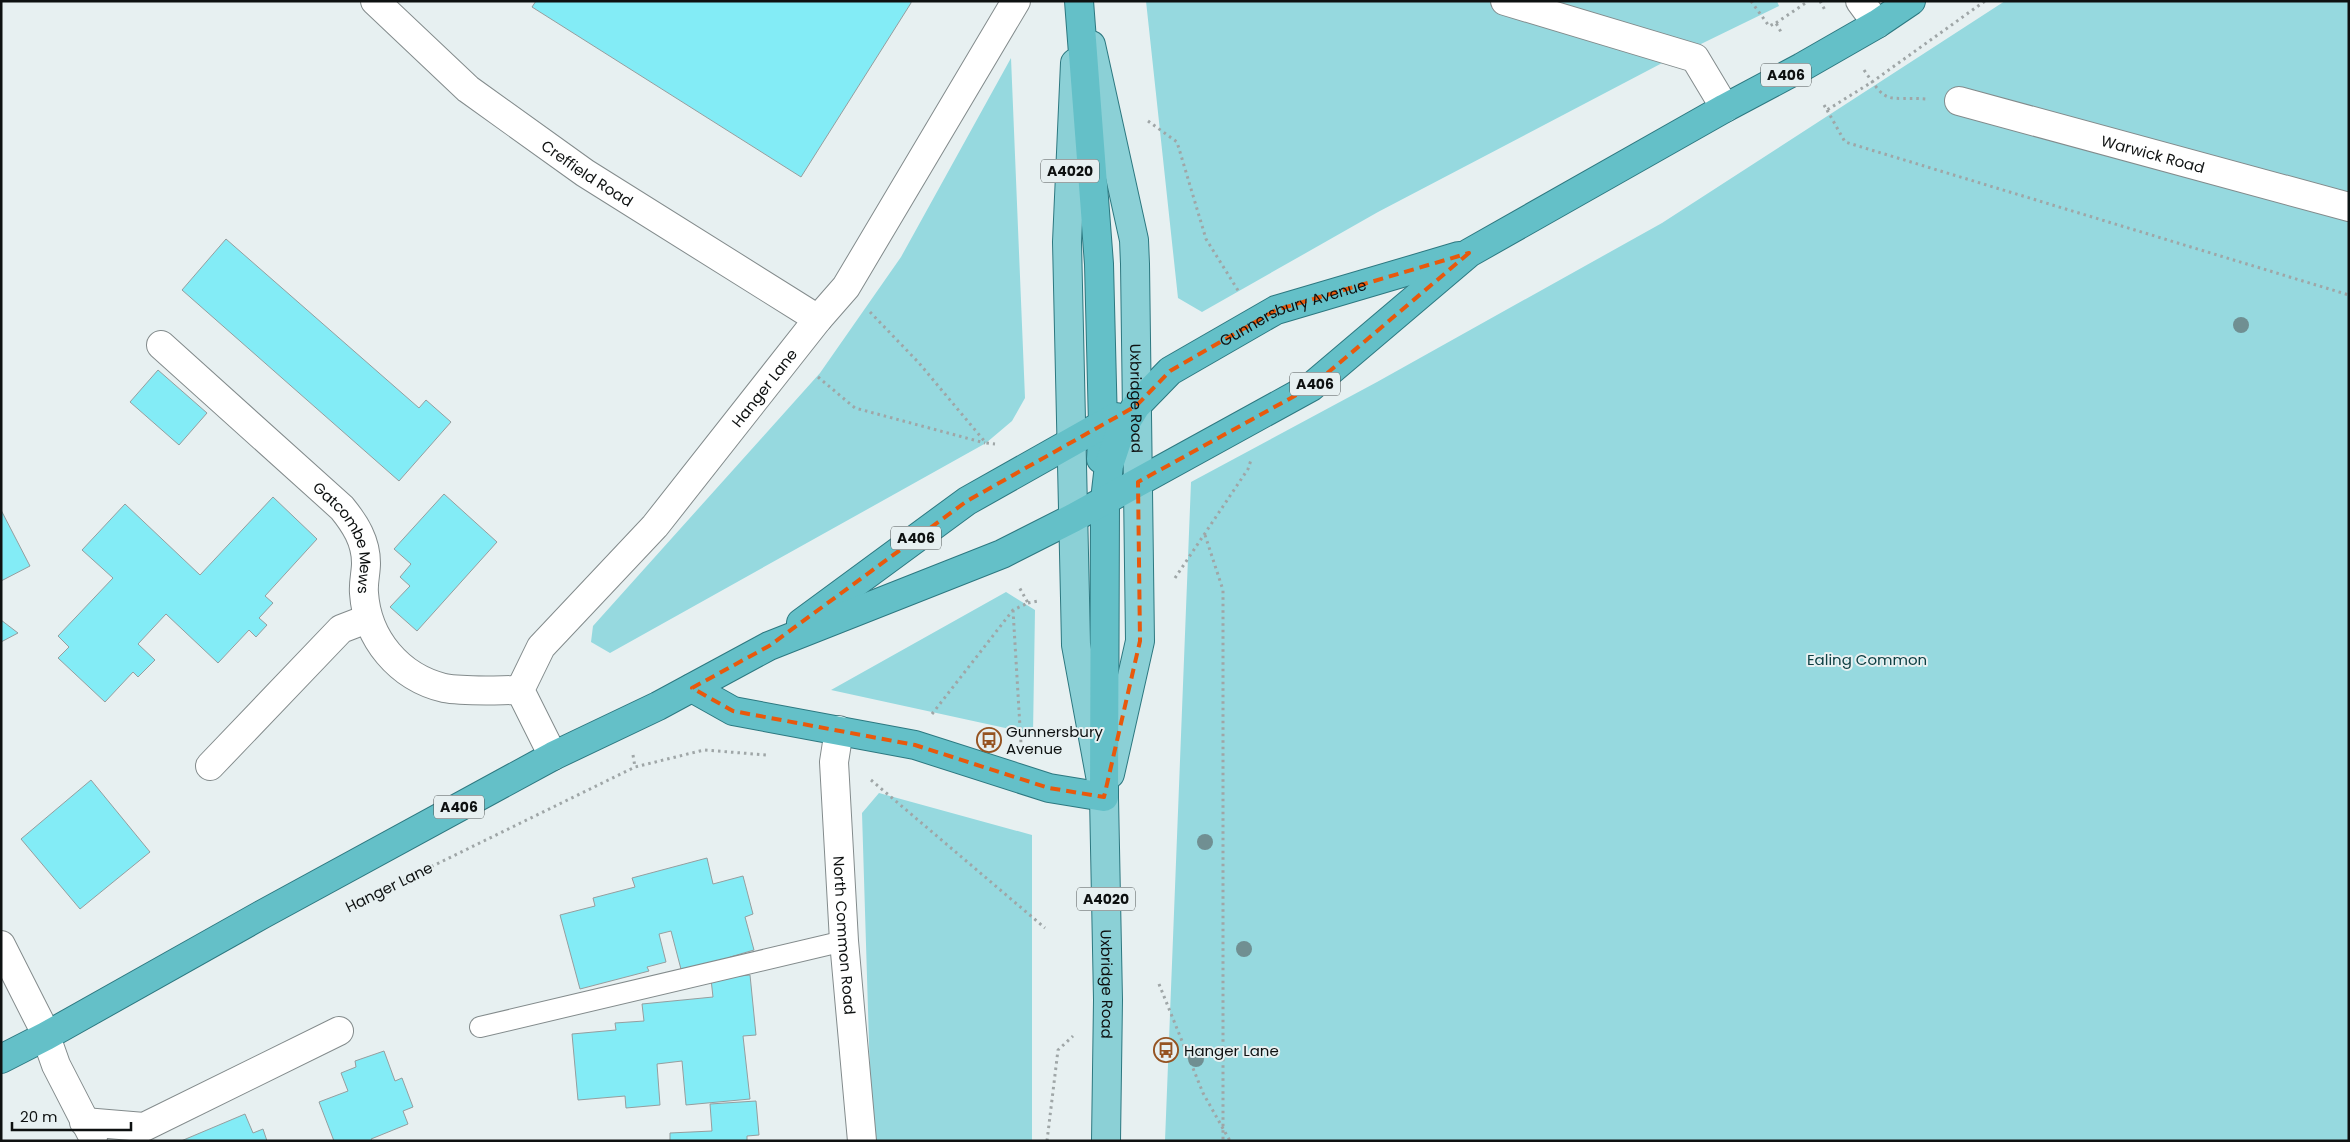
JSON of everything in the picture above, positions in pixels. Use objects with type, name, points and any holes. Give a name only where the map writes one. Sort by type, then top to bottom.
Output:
[{"type":"highway","points":[[1073,518],[1092,488],[1101,460],[1104,425],[1099,264],[1079,1]]},
{"type":"highway","name":"Gunnersbury Avenue","points":[[1138,482],[1311,387],[1469,253],[1877,24],[1911,1]]},
{"type":"highway","name":"Gunnersbury Avenue","points":[[1136,406],[1170,371],[1276,310],[1469,253]]},
{"type":"highway","points":[[692,688],[733,711],[915,745],[1049,788],[1104,797],[1106,500],[1109,465],[1117,440],[1136,406]]},
{"type":"highway","name":"A406","points":[[769,646],[967,501],[1136,406]]},
{"type":"highway","name":"A406","points":[[1,1059],[553,756],[692,688],[769,646],[1002,554],[1138,482]]},
{"type":"main road","name":"Uxbridge Road","points":[[1079,1],[1134,240],[1140,641],[1104,797]]},
{"type":"main road","name":"Uxbridge Road","points":[[1079,1],[1066,242],[1076,645],[1104,797],[1108,1000],[1106,1141]]},
{"type":"street","name":"Creffield Road","points":[[375,1],[468,89],[577,168],[818,319]]},
{"type":"street","name":"Hanger Lane","points":[[520,690],[541,647],[656,526],[818,319],[846,287],[1016,1]]},
{"type":"street","points":[[1505,1],[1695,58],[1725,108]]},
{"type":"street","points":[[1860,1],[1877,24]]},
{"type":"street","name":"Warwick Road","points":[[1959,101],[2349,207]]},
{"type":"street","name":"Gatcombe Mews","points":[[161,345],[335,502],[354,522],[363,543],[366,562],[364,592],[368,618],[373,633],[388,655],[426,682],[446,688],[520,690]]},
{"type":"street","points":[[210,766],[341,629],[368,618]]},
{"type":"street","points":[[520,690],[553,756]]},
{"type":"street","name":"North Common Road","points":[[839,730],[834,762],[844,941],[862,1141]]},
{"type":"street","points":[[1,945],[46,1036],[56,1065],[89,1131],[144,1127],[339,1031]]},
{"type":"lane","points":[[480,1027],[844,941]]},
{"type":"path","points":[[1751,1],[1769,26],[1807,2]]},
{"type":"path","points":[[1820,1],[1825,11]]},
{"type":"path","points":[[1827,110],[1872,82],[1985,1]]},
{"type":"path","points":[[1776,23],[1781,32]]},
{"type":"path","points":[[1869,77],[1880,94],[1889,99],[1908,98],[1959,101]]},
{"type":"path","points":[[1824,105],[1845,142],[2349,295]]},
{"type":"path","points":[[1148,121],[1177,142],[1206,239],[1242,297]]},
{"type":"path","points":[[846,287],[919,363],[986,443]]},
{"type":"path","points":[[817,376],[855,408],[995,444]]},
{"type":"path","points":[[1174,581],[1248,469],[1255,451]]},
{"type":"path","points":[[1205,535],[1223,590],[1223,1141]]},
{"type":"path","points":[[1014,578],[1028,603]]},
{"type":"path","points":[[927,721],[1013,610],[1038,600]]},
{"type":"path","points":[[1013,610],[1021,745]]},
{"type":"path","name":"Hanger Lane","points":[[395,884],[635,767],[704,750],[773,756]]},
{"type":"path","points":[[865,775],[1046,928]]},
{"type":"path","points":[[1159,984],[1204,1093],[1230,1141]]},
{"type":"path","points":[[1047,1141],[1058,1050]]},
{"type":"highlighted area","points":[[1469,253],[1311,387],[1138,482],[1140,641],[1104,797],[1049,788],[915,745],[733,711],[692,688],[769,646],[967,501],[1136,406],[1170,371],[1276,310]]},
{"type":"green space","points":[[1146,1],[1777,1],[1779,6],[1666,61],[1378,212],[1202,312],[1178,298]]},
{"type":"green space","name":"Ealing Common","points":[[2005,1],[2349,1],[2349,1141],[1165,1141],[1191,482],[1377,382],[1662,223]]},
{"type":"green space","points":[[1011,58],[1025,398],[1012,421],[986,443],[610,653],[591,642],[593,626],[820,373],[901,257]]},
{"type":"green space","points":[[1006,592],[1035,610],[1033,734],[831,690]]},
{"type":"green space","points":[[879,793],[1032,835],[1032,1141],[872,1141],[862,813]]},
{"type":"building","points":[[536,1],[911,1],[911,3],[801,177],[532,7]]},
{"type":"building","points":[[226,239],[419,408],[426,400],[451,422],[399,481],[182,290]]},
{"type":"building","points":[[158,370],[207,413],[179,445],[130,402]]},
{"type":"building","points":[[444,494],[497,542],[417,631],[390,607],[410,586],[400,577],[411,564],[394,549]]},
{"type":"building","points":[[273,497],[317,539],[265,596],[273,603],[259,618],[267,625],[256,637],[249,630],[218,663],[166,614],[138,644],[155,660],[138,677],[133,672],[105,702],[58,658],[69,647],[58,636],[113,578],[82,550],[125,504],[200,575]]},
{"type":"building","points":[[1,510],[30,566],[1,581]]},
{"type":"building","points":[[1,620],[18,633],[1,642]]},
{"type":"building","points":[[91,780],[150,852],[80,909],[21,839]]},
{"type":"building","points":[[707,858],[713,884],[743,876],[753,914],[745,917],[754,950],[730,957],[731,960],[682,973],[671,931],[659,934],[666,962],[647,967],[649,971],[580,989],[560,915],[595,906],[593,898],[635,887],[632,878]]},
{"type":"building","points":[[750,975],[756,1035],[743,1036],[750,1099],[686,1105],[682,1061],[657,1064],[660,1105],[626,1108],[625,1096],[578,1100],[572,1034],[616,1030],[615,1023],[644,1021],[642,1004],[713,997],[711,979]]},
{"type":"building","points":[[384,1051],[395,1081],[402,1078],[413,1107],[403,1111],[408,1124],[371,1139],[372,1141],[334,1141],[319,1102],[348,1091],[341,1073],[356,1067],[355,1061]]},
{"type":"building","points":[[756,1101],[759,1135],[747,1136],[747,1141],[670,1141],[670,1133],[712,1131],[710,1104]]},
{"type":"building","points":[[245,1114],[253,1133],[263,1129],[267,1141],[181,1141]]},
{"type":"place","name":"Gunnersbury Avenue","points":[[989,740]]},
{"type":"place","name":"Hanger Lane","points":[[1166,1050]]}]
